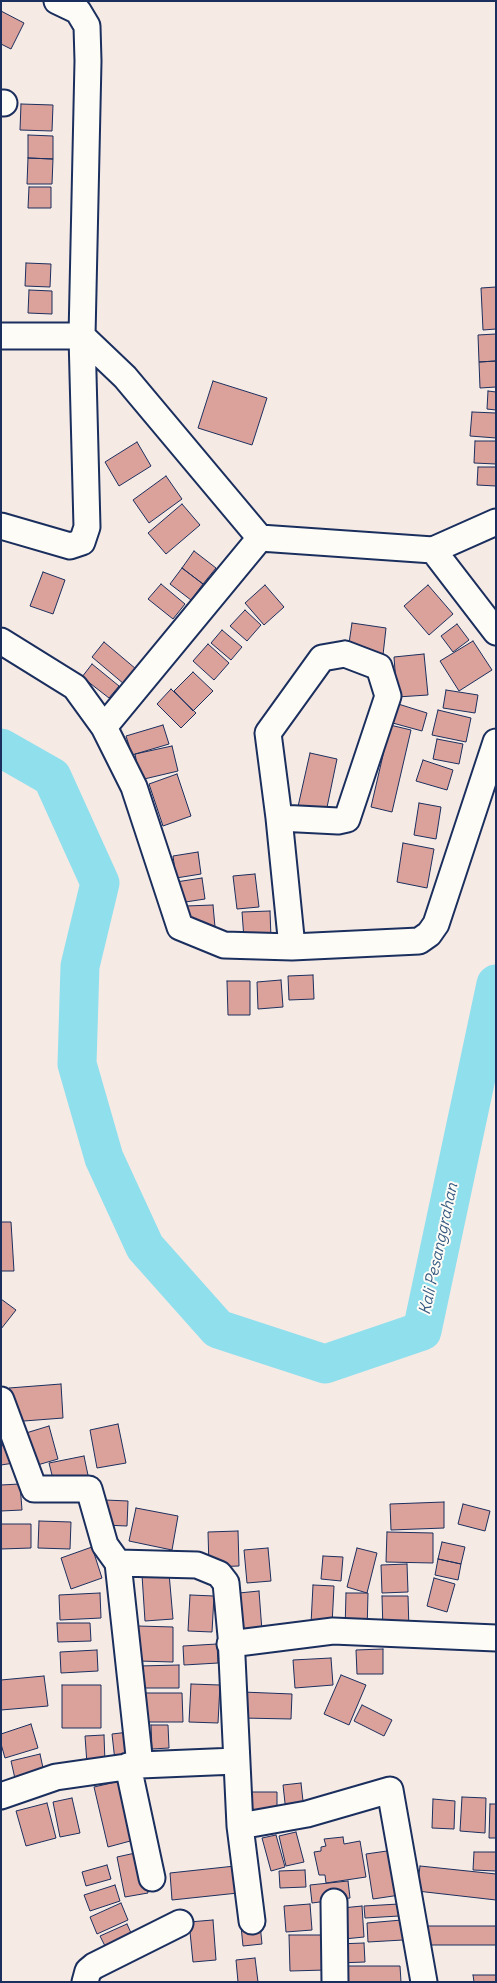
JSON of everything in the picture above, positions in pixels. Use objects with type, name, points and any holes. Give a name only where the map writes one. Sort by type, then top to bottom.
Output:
[{"type":"street","points":[[1,526],[70,546],[82,542],[87,527],[82,336],[88,61],[87,26],[78,11],[57,1]]},
{"type":"street","points":[[1,336],[82,336],[124,376],[260,538],[433,550],[496,522]]},
{"type":"street","points":[[104,727],[260,538]]},
{"type":"street","points":[[433,550],[496,632]]},
{"type":"street","points":[[1,641],[76,687],[104,727],[134,787],[180,927],[224,945],[292,948],[418,941],[428,934],[436,924],[496,742]]},
{"type":"street","points":[[279,818],[338,821],[347,819],[388,696],[379,667],[345,654],[322,658],[268,733],[279,818],[292,948]]},
{"type":"street","points":[[1,1400],[34,1489],[89,1489],[105,1545],[118,1563],[134,1765],[152,1878]]},
{"type":"street","points":[[118,1563],[198,1565],[219,1574],[226,1583],[240,1826],[252,1921]]},
{"type":"street","points":[[230,1644],[333,1631],[496,1638]]},
{"type":"street","points":[[1,1796],[56,1777],[134,1765],[236,1761]]},
{"type":"street","points":[[240,1826],[307,1814],[390,1790],[424,1982]]},
{"type":"street","points":[[334,1902],[335,1982]]},
{"type":"street","points":[[85,1982],[88,1971],[94,1966],[180,1923]]},
{"type":"building","points":[[1,11],[24,23],[11,49],[1,44]]},
{"type":"building","points":[[21,104],[53,105],[52,131],[20,130]]},
{"type":"building","points":[[28,135],[53,136],[53,159],[28,158]]},
{"type":"building","points":[[28,158],[53,159],[52,184],[27,184]]},
{"type":"building","points":[[29,187],[51,187],[51,208],[28,208]]},
{"type":"building","points":[[26,263],[51,264],[50,287],[25,286]]},
{"type":"building","points":[[496,287],[496,329],[483,330],[481,288]]},
{"type":"building","points":[[29,290],[52,291],[52,314],[28,313]]},
{"type":"building","points":[[496,334],[496,361],[479,362],[478,335]]},
{"type":"building","points":[[496,361],[496,387],[480,388],[479,362]]},
{"type":"building","points":[[213,381],[267,398],[252,445],[198,428]]},
{"type":"building","points":[[488,391],[496,392],[496,410],[487,409]]},
{"type":"building","points":[[472,412],[496,413],[496,438],[470,436]]},
{"type":"building","points":[[475,441],[496,441],[496,464],[474,463]]},
{"type":"building","points":[[137,442],[151,466],[119,486],[105,462]]},
{"type":"building","points":[[478,467],[496,467],[496,486],[477,485]]},
{"type":"building","points":[[166,476],[182,499],[149,523],[133,500]]},
{"type":"building","points":[[182,504],[200,525],[166,554],[148,533]]},
{"type":"building","points":[[194,551],[216,568],[203,584],[182,568]]},
{"type":"building","points":[[182,568],[203,584],[191,600],[170,584]]},
{"type":"building","points":[[43,572],[65,580],[53,614],[30,606]]},
{"type":"building","points":[[161,584],[185,604],[173,619],[148,599]]},
{"type":"building","points":[[265,585],[284,607],[264,625],[245,603]]},
{"type":"building","points":[[428,585],[453,614],[429,635],[404,606]]},
{"type":"building","points":[[245,610],[261,625],[247,641],[230,626]]},
{"type":"building","points":[[352,623],[386,628],[383,655],[348,650]]},
{"type":"building","points":[[457,624],[469,640],[453,652],[441,636]]},
{"type":"building","points":[[222,630],[242,647],[231,660],[211,643]]},
{"type":"building","points":[[473,641],[492,670],[459,691],[440,661]]},
{"type":"building","points":[[104,642],[136,669],[124,684],[92,657]]},
{"type":"building","points":[[208,644],[229,663],[214,680],[193,661]]},
{"type":"building","points":[[424,654],[428,695],[397,697],[394,657]]},
{"type":"building","points":[[92,664],[119,686],[109,698],[82,677]]},
{"type":"building","points":[[193,672],[213,691],[193,711],[174,691]]},
{"type":"building","points":[[171,689],[196,713],[181,728],[157,704]]},
{"type":"building","points":[[446,690],[478,695],[475,713],[443,708]]},
{"type":"building","points":[[395,703],[427,713],[422,731],[389,722]]},
{"type":"building","points":[[438,710],[471,718],[466,742],[432,735]]},
{"type":"building","points":[[163,725],[169,744],[132,755],[126,736]]},
{"type":"building","points":[[390,725],[411,730],[392,812],[371,807]]},
{"type":"building","points":[[437,739],[463,744],[459,764],[433,759]]},
{"type":"building","points":[[172,746],[178,771],[140,780],[135,754]]},
{"type":"building","points":[[310,753],[337,759],[325,817],[297,811]]},
{"type":"building","points":[[423,760],[453,770],[447,790],[416,781]]},
{"type":"building","points":[[177,774],[191,816],[163,826],[149,784]]},
{"type":"building","points":[[419,803],[441,807],[436,839],[414,835]]},
{"type":"building","points":[[403,843],[434,849],[427,888],[397,882]]},
{"type":"building","points":[[198,852],[201,874],[176,878],[173,856]]},
{"type":"building","points":[[255,874],[259,907],[237,909],[233,876]]},
{"type":"building","points":[[202,878],[205,899],[179,903],[176,882]]},
{"type":"building","points":[[213,905],[215,927],[187,929],[186,906]]},
{"type":"building","points":[[270,911],[271,938],[244,939],[242,912]]},
{"type":"building","points":[[313,975],[314,999],[289,1000],[288,976]]},
{"type":"building","points":[[281,980],[283,1007],[258,1009],[257,982]]},
{"type":"building","points":[[227,981],[250,981],[250,1015],[228,1015]]},
{"type":"building","points":[[1,1222],[11,1222],[14,1271],[1,1271]]},
{"type":"building","points":[[1,1299],[16,1310],[1,1329]]},
{"type":"building","points":[[61,1384],[63,1418],[11,1422],[9,1388]]},
{"type":"building","points":[[118,1424],[126,1463],[97,1468],[90,1430]]},
{"type":"building","points":[[49,1426],[58,1459],[34,1466],[26,1433]]},
{"type":"building","points":[[10,1444],[14,1463],[1,1465],[1,1446]]},
{"type":"building","points":[[84,1456],[89,1480],[55,1487],[49,1463]]},
{"type":"building","points":[[20,1484],[22,1510],[1,1511],[1,1485]]},
{"type":"building","points":[[105,1500],[128,1501],[127,1526],[103,1525]]},
{"type":"building","points":[[444,1502],[444,1528],[391,1530],[390,1504]]},
{"type":"building","points":[[463,1504],[490,1511],[485,1531],[458,1524]]},
{"type":"building","points":[[136,1508],[178,1516],[172,1550],[129,1541]]},
{"type":"building","points":[[39,1521],[71,1522],[70,1549],[38,1548]]},
{"type":"building","points":[[1,1524],[31,1524],[31,1548],[1,1549]]},
{"type":"building","points":[[238,1531],[239,1566],[209,1567],[208,1532]]},
{"type":"building","points":[[387,1532],[433,1533],[433,1563],[386,1562]]},
{"type":"building","points":[[442,1542],[465,1547],[461,1564],[438,1559]]},
{"type":"building","points":[[92,1547],[102,1578],[71,1589],[61,1558]]},
{"type":"building","points":[[268,1548],[271,1581],[247,1583],[244,1550]]},
{"type":"building","points":[[357,1548],[377,1553],[367,1593],[347,1587]]},
{"type":"building","points":[[323,1556],[343,1557],[341,1581],[321,1579]]},
{"type":"building","points":[[438,1559],[461,1564],[458,1580],[435,1575]]},
{"type":"building","points":[[407,1564],[408,1592],[382,1593],[381,1565]]},
{"type":"building","points":[[169,1573],[173,1619],[145,1621],[142,1575]]},
{"type":"building","points":[[434,1578],[455,1584],[447,1612],[427,1606]]},
{"type":"building","points":[[313,1585],[334,1586],[332,1625],[311,1624]]},
{"type":"building","points":[[259,1591],[262,1631],[242,1632],[239,1593]]},
{"type":"building","points":[[100,1593],[101,1618],[60,1620],[59,1595]]},
{"type":"building","points":[[346,1593],[368,1593],[367,1632],[345,1631]]},
{"type":"building","points":[[190,1595],[214,1596],[212,1632],[188,1631]]},
{"type":"building","points":[[382,1596],[408,1596],[409,1631],[383,1631]]},
{"type":"building","points":[[57,1623],[90,1623],[91,1641],[58,1642]]},
{"type":"building","points":[[138,1626],[173,1627],[173,1662],[138,1661]]},
{"type":"building","points":[[217,1644],[218,1663],[184,1665],[183,1646]]},
{"type":"building","points":[[383,1649],[383,1674],[357,1674],[356,1650]]},
{"type":"building","points":[[97,1650],[98,1671],[61,1673],[60,1652]]},
{"type":"building","points":[[331,1658],[333,1685],[295,1688],[293,1660]]},
{"type":"building","points":[[179,1665],[179,1688],[139,1688],[139,1666]]},
{"type":"building","points":[[341,1675],[366,1685],[349,1725],[324,1714]]},
{"type":"building","points":[[44,1676],[48,1706],[1,1710],[1,1680]]},
{"type":"building","points":[[191,1684],[220,1685],[218,1723],[189,1722]]},
{"type":"building","points":[[62,1685],[101,1685],[101,1728],[62,1728]]},
{"type":"building","points":[[242,1692],[292,1694],[291,1719],[242,1718]]},
{"type":"building","points":[[144,1693],[182,1693],[183,1722],[144,1722]]},
{"type":"building","points":[[362,1705],[392,1720],[384,1736],[354,1721]]},
{"type":"building","points":[[31,1724],[38,1748],[5,1758],[1,1744],[1,1734]]},
{"type":"building","points":[[151,1725],[168,1725],[169,1748],[152,1749]]},
{"type":"building","points":[[129,1732],[131,1759],[115,1761],[112,1734]]},
{"type":"building","points":[[104,1735],[105,1763],[87,1764],[85,1736]]},
{"type":"building","points":[[40,1754],[45,1777],[16,1783],[11,1761]]},
{"type":"building","points":[[120,1781],[134,1840],[108,1847],[94,1787]]},
{"type":"building","points":[[301,1783],[304,1810],[286,1812],[283,1785]]},
{"type":"building","points":[[248,1792],[277,1792],[277,1819],[248,1819]]},
{"type":"building","points":[[462,1797],[486,1798],[485,1833],[460,1831]]},
{"type":"building","points":[[72,1798],[80,1833],[60,1837],[53,1802]]},
{"type":"building","points":[[433,1799],[455,1801],[454,1829],[432,1828]]},
{"type":"building","points":[[47,1803],[56,1838],[26,1846],[16,1811]]},
{"type":"building","points":[[490,1804],[496,1804],[496,1838],[489,1838]]},
{"type":"building","points":[[296,1832],[304,1862],[286,1866],[279,1836]]},
{"type":"building","points":[[276,1835],[285,1867],[271,1871],[262,1838]]},
{"type":"building","points":[[343,1837],[344,1844],[360,1841],[366,1877],[326,1883],[325,1875],[319,1875],[314,1852],[321,1851],[321,1847],[326,1846],[324,1839]]},
{"type":"building","points":[[394,1850],[400,1895],[373,1899],[366,1854]]},
{"type":"building","points":[[140,1852],[148,1893],[125,1897],[117,1857]]},
{"type":"building","points":[[474,1852],[496,1852],[496,1871],[473,1870]]},
{"type":"building","points":[[107,1865],[111,1879],[86,1886],[82,1872]]},
{"type":"building","points":[[235,1866],[238,1893],[172,1900],[170,1873]]},
{"type":"building","points":[[420,1866],[496,1874],[496,1900],[417,1891]]},
{"type":"building","points":[[305,1870],[306,1887],[280,1888],[279,1871]]},
{"type":"building","points":[[348,1881],[350,1898],[312,1903],[310,1885]]},
{"type":"building","points":[[115,1885],[120,1901],[90,1911],[84,1895]]},
{"type":"building","points":[[121,1903],[128,1920],[97,1934],[90,1917]]},
{"type":"building","points":[[310,1904],[312,1930],[286,1932],[284,1906]]},
{"type":"building","points":[[399,1904],[399,1916],[365,1918],[364,1906]]},
{"type":"building","points":[[362,1906],[364,1937],[344,1939],[342,1908]]},
{"type":"building","points":[[213,1920],[216,1960],[193,1962],[189,1922]]},
{"type":"building","points":[[402,1920],[403,1940],[368,1942],[367,1923]]},
{"type":"building","points":[[127,1924],[136,1944],[110,1956],[100,1936]]},
{"type":"building","points":[[260,1924],[262,1944],[243,1946],[241,1926]]},
{"type":"building","points":[[425,1926],[496,1926],[496,1945],[425,1945]]},
{"type":"building","points":[[289,1935],[325,1935],[326,1970],[290,1971]]},
{"type":"building","points":[[364,1943],[365,1962],[338,1963],[337,1944]]},
{"type":"building","points":[[255,1958],[258,1982],[238,1982],[236,1960]]},
{"type":"building","points":[[346,1966],[400,1966],[401,1982],[346,1982]]},
{"type":"building","points":[[473,1975],[496,1975],[496,1982],[474,1982]]},
{"type":"waterway","name":"Kali Pesanggrahan","points":[[1,748],[52,777],[100,883],[80,966],[77,1064],[104,1158],[145,1247],[218,1329],[325,1364],[422,1331],[496,984]]}]
